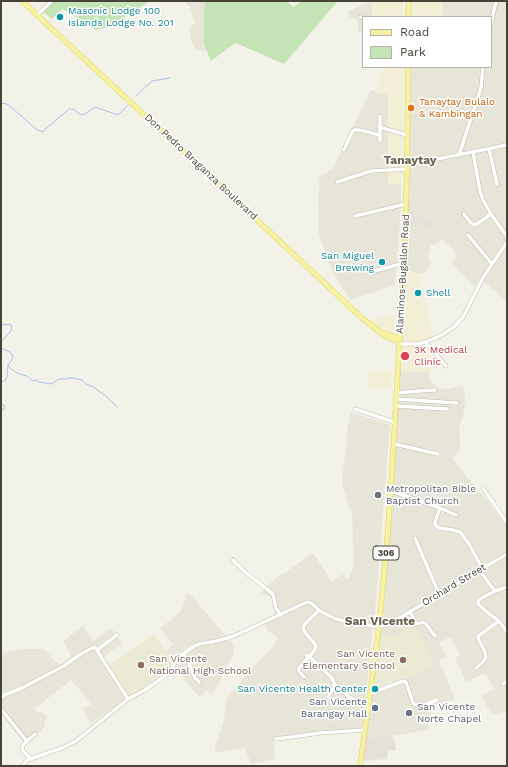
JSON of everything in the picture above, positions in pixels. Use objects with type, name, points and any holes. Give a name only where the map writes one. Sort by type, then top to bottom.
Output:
[{"type":"main road","name":"Don Pedro Braganza Boulevard","points":[[22,1],[357,314],[380,332],[400,338]]},
{"type":"main road","points":[[408,16],[409,1]]},
{"type":"main road","name":"Alaminos-Bugallon Road","points":[[360,766],[378,626],[391,491],[404,263],[408,135],[408,68]]},
{"type":"main road","points":[[387,335],[398,332],[400,327]]},
{"type":"main road","points":[[387,335],[400,346]]},
{"type":"street","points":[[37,15],[52,1]]},
{"type":"street","points":[[492,19],[496,1]]},
{"type":"street","points":[[459,155],[481,88],[484,68]]},
{"type":"street","points":[[380,116],[380,141]]},
{"type":"street","points":[[379,127],[408,135]]},
{"type":"street","points":[[344,150],[354,130],[380,136]]},
{"type":"street","points":[[337,182],[375,170],[407,167],[507,145]]},
{"type":"street","points":[[489,149],[497,184]]},
{"type":"street","points":[[473,152],[483,200],[507,236]]},
{"type":"street","points":[[355,216],[406,204]]},
{"type":"street","points":[[464,214],[471,223],[475,224],[491,214]]},
{"type":"street","points":[[468,235],[492,264]]},
{"type":"street","points":[[400,346],[425,342],[440,336],[454,327],[463,317],[481,281],[507,242]]},
{"type":"street","points":[[371,272],[404,263]]},
{"type":"street","points":[[425,342],[446,366]]},
{"type":"street","points":[[396,393],[418,390],[435,390]]},
{"type":"street","points":[[396,399],[456,403]]},
{"type":"street","points":[[396,406],[447,409]]},
{"type":"street","points":[[355,409],[394,422]]},
{"type":"street","points":[[394,444],[438,454]]},
{"type":"street","points":[[482,488],[507,523]]},
{"type":"street","points":[[391,491],[456,515]]},
{"type":"street","points":[[440,508],[435,525],[439,528],[460,532],[469,544],[481,569],[495,591]]},
{"type":"street","points":[[415,538],[439,594]]},
{"type":"street","name":"Orchard Street","points":[[378,626],[382,626],[410,612],[507,554]]},
{"type":"street","points":[[233,560],[245,572],[273,594],[276,608],[281,614]]},
{"type":"street","points":[[507,587],[495,591],[478,601],[478,604],[499,621],[507,632]]},
{"type":"street","points":[[22,766],[27,760],[62,748],[76,741],[128,699],[146,690],[165,676],[183,654],[199,644],[228,638],[307,602],[336,619],[378,626]]},
{"type":"street","points":[[304,678],[299,671],[299,668],[308,656],[314,652],[316,646],[302,628],[319,610]]},
{"type":"street","points":[[410,612],[416,623],[425,623],[435,636]]},
{"type":"street","points":[[476,668],[485,660],[486,657],[478,636],[499,621]]},
{"type":"street","points":[[97,650],[117,635]]},
{"type":"street","points":[[1,697],[64,666],[92,648],[96,648],[128,699]]},
{"type":"street","points":[[183,654],[198,682]]},
{"type":"street","points":[[308,656],[332,678],[334,683],[354,700],[367,707]]},
{"type":"street","points":[[369,694],[403,681],[406,682],[413,703],[416,705],[419,706],[437,700]]},
{"type":"street","points":[[503,684],[507,681]]},
{"type":"street","points":[[328,697],[333,689],[334,683]]},
{"type":"street","points":[[1,710],[26,740],[26,742]]},
{"type":"street","points":[[276,739],[320,733],[364,730]]},
{"type":"street","points":[[31,759],[23,751],[23,746],[35,734]]},
{"type":"shaded area","points":[[183,1],[206,1],[204,8],[204,44],[207,51],[196,50],[192,44],[189,29],[195,23],[190,7]]},
{"type":"shaded area","points":[[372,1],[372,16],[362,16],[362,32],[358,32],[358,19],[350,18],[348,11]]},
{"type":"shaded area","points":[[372,1],[403,1],[403,16],[372,16]]},
{"type":"shaded area","points":[[412,1],[507,1],[507,145],[407,164],[411,68],[492,68],[492,16],[411,16]]},
{"type":"shaded area","points":[[412,1],[443,1],[443,16],[411,16]]},
{"type":"shaded area","points":[[384,68],[403,68],[403,166],[401,184],[388,185],[388,95],[375,91]]},
{"type":"shaded area","points":[[371,90],[388,95],[388,184],[401,184],[401,211],[395,285],[350,300],[331,269],[319,235],[318,198],[320,176],[333,168]]},
{"type":"shaded area","points":[[507,147],[507,300],[506,301],[480,278],[475,287],[452,263],[457,254],[442,239],[434,245],[431,245],[428,256],[431,262],[427,271],[419,274],[405,270],[409,166]]},
{"type":"shaded area","points":[[410,214],[431,222],[430,227],[409,223]]},
{"type":"shaded area","points":[[405,270],[419,274],[421,290],[423,290],[433,338],[422,342],[422,345],[440,364],[429,372],[399,371]]},
{"type":"shaded area","points":[[394,315],[395,328],[390,331],[379,328],[369,321]]},
{"type":"shaded area","points":[[391,370],[390,390],[369,387],[369,372]]},
{"type":"shaded area","points":[[399,371],[429,372],[430,381],[439,388],[451,389],[461,385],[464,389],[465,398],[463,417],[459,428],[459,451],[453,459],[486,499],[507,528],[507,551],[413,607],[380,624]]},
{"type":"shaded area","points":[[350,413],[390,425],[374,624],[337,618],[324,612],[308,600],[275,614],[272,598],[261,593],[278,576],[313,553],[332,582],[342,574],[347,579],[349,578],[352,570],[354,563],[352,515],[342,483]]},
{"type":"shaded area","points":[[507,556],[507,711],[494,714],[481,696],[494,689],[485,673],[466,682],[455,658],[460,654],[450,637],[439,643],[447,656],[439,661],[455,699],[433,706],[427,730],[398,735],[365,738],[373,686],[432,665],[419,630],[400,637],[379,635],[380,628]]},
{"type":"shaded area","points":[[187,593],[190,594],[226,636],[191,644],[173,660],[166,651],[173,644],[160,628],[176,616],[183,607]]},
{"type":"shaded area","points":[[306,603],[321,614],[337,621],[373,628],[362,731],[332,733],[274,741],[276,759],[251,764],[245,748],[219,752],[215,751],[215,745],[224,720],[227,698],[246,675],[272,648],[278,638],[268,631],[265,623]]},
{"type":"shaded area","points":[[83,626],[93,641],[111,628],[122,643],[101,659],[128,697],[91,723],[82,709],[92,704],[71,680],[34,709],[38,713],[42,712],[48,718],[45,720],[44,727],[41,731],[28,741],[22,741],[1,713],[1,656],[12,650],[44,649],[59,665],[71,656],[63,641]]},
{"type":"shaded area","name":"San Vicente Elementary School","points":[[401,629],[419,630],[432,665],[385,687],[373,686],[379,635],[400,637]]},
{"type":"shaded area","name":"San Vicente National High School","points":[[154,634],[174,663],[163,676],[128,697],[107,666]]},
{"type":"shaded area","points":[[230,639],[235,646],[233,647],[234,653],[218,685],[211,695],[207,690],[199,697],[175,667],[178,661],[195,648]]},
{"type":"shaded area","points":[[393,735],[396,751],[388,750],[387,759],[362,761],[365,738]]},
{"type":"green space","points":[[54,1],[150,1],[109,27],[95,30],[62,9],[52,19],[42,11]]},
{"type":"green space","points":[[206,1],[287,1],[293,7],[302,1],[338,1],[284,64],[236,43],[211,61],[204,44],[204,8]]},
{"type":"waterway","points":[[136,96],[152,81],[170,78]]},
{"type":"waterway","points":[[1,103],[7,104],[36,129],[42,132],[69,109],[73,109],[81,115],[95,107],[118,115],[128,105]]},
{"type":"waterway","points":[[1,323],[12,326],[11,331],[1,342]]},
{"type":"waterway","points":[[1,347],[12,354],[13,358],[8,365],[6,380],[1,382]]},
{"type":"waterway","points":[[8,365],[11,369],[19,374],[27,376],[33,381],[36,380],[51,384],[59,379],[73,378],[82,380],[105,395],[117,407]]},
{"type":"waterway","points":[[1,404],[5,406],[4,409],[1,410]]},
{"type":"place","name":"Masonic Lodge 100 Islands Lodge No. 201","points":[[60,17]]},
{"type":"place","name":"Tanaytay Bulalo & Kambingan","points":[[411,108]]},
{"type":"place","name":"San Miguel Brewing","points":[[382,262]]},
{"type":"place","name":"Shell","points":[[418,293]]},
{"type":"place","name":"3K Medical Clinic","points":[[405,356]]},
{"type":"place","name":"Metropolitan Bible Baptist Church","points":[[378,495]]},
{"type":"place","name":"San Vicente Elementary School","points":[[403,660]]},
{"type":"place","name":"San Vicente National High School","points":[[141,665]]},
{"type":"place","name":"San Vicente Health Center","points":[[375,689]]},
{"type":"place","name":"San Vicente Barangay Hall","points":[[375,708]]},
{"type":"place","name":"San Vicente Norte Chapel","points":[[409,713]]},
{"type":"district","name":"Tanaytay","points":[[410,160]]},
{"type":"district","name":"San Vicente","points":[[380,621]]}]
